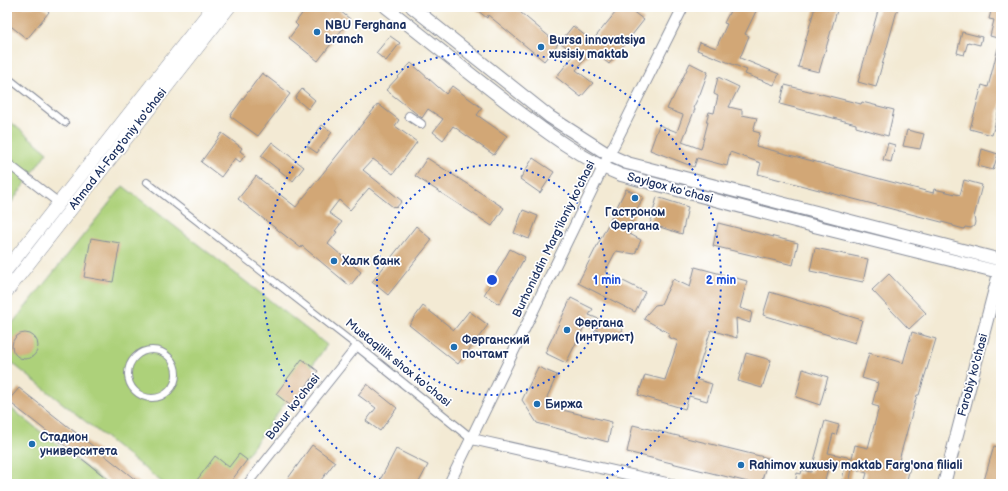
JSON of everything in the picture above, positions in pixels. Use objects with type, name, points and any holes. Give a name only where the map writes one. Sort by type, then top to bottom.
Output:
[{"type":"main road","name":"Ahmad Al-Farg'oniy ko'chasi","points":[[7,269],[213,7]]},
{"type":"main road","name":"Ahmad Al-Farg'oniy ko'chasi","points":[[7,291],[229,7]]},
{"type":"main road","name":"Saylgox koʻchasi","points":[[386,7],[545,131],[603,168],[621,175],[810,225],[1000,269]]},
{"type":"main road","name":"Saylgox koʻchasi","points":[[412,7],[550,116],[609,155],[627,163],[1001,260]]},
{"type":"main road","name":"Farobiy ko'chasi","points":[[944,484],[1000,269]]},
{"type":"street","name":"Burhoniddin Marg'iloniy ko'chasi","points":[[449,484],[609,155],[683,7]]},
{"type":"street","points":[[7,77],[65,123]]},
{"type":"street","points":[[408,116],[421,124]]},
{"type":"street","points":[[7,163],[59,203]]},
{"type":"street","name":"Mustaqillik shox ko'chasi","points":[[147,182],[357,346],[472,439],[671,484]]},
{"type":"street","name":"Bobur ko'chasi","points":[[247,484],[357,346]]},
{"type":"street","points":[[150,349],[165,353],[175,366],[175,382],[171,389],[158,398],[142,396],[135,392],[130,385],[128,378],[130,362],[142,351],[150,349]]},
{"type":"green space","points":[[7,119],[47,152],[7,209]]},
{"type":"green space","points":[[123,186],[327,345],[226,484],[164,484],[7,359],[7,330]]},
{"type":"green space","name":"Стадион университета","points":[[7,405],[107,484],[7,484]]},
{"type":"building","points":[[7,7],[42,7],[49,12],[27,39],[7,23]]},
{"type":"building","name":"NBU Ferghana branch","points":[[307,7],[335,7],[350,19],[318,61],[289,38],[298,26],[295,23]]},
{"type":"building","points":[[473,7],[514,7],[558,44],[544,61],[488,15],[487,18]]},
{"type":"building","points":[[620,7],[627,7],[644,20],[609,64],[592,50],[576,70],[593,83],[581,97],[556,77],[575,54],[560,42],[573,26],[592,41]]},
{"type":"building","points":[[732,7],[758,7],[745,34],[749,36],[740,58],[779,74],[774,85],[745,74],[747,70],[697,50],[700,42],[716,48],[727,24],[724,23]]},
{"type":"building","points":[[815,7],[838,7],[819,72],[798,67]]},
{"type":"building","points":[[879,7],[898,7],[876,87],[858,82]]},
{"type":"building","points":[[992,7],[1001,7],[1001,39],[990,36],[994,20],[989,19]]},
{"type":"building","points":[[962,32],[982,37],[980,45],[968,42],[964,55],[957,53]]},
{"type":"building","points":[[390,36],[400,43],[386,61],[376,53]]},
{"type":"building","points":[[998,48],[1001,48],[1001,102],[992,135],[970,129],[982,85],[988,87]]},
{"type":"building","points":[[411,63],[446,94],[452,86],[482,108],[477,115],[507,136],[494,155],[453,126],[443,140],[433,132],[443,119],[428,109],[422,118],[386,90]]},
{"type":"building","points":[[690,63],[708,72],[693,108],[695,109],[682,142],[701,149],[709,112],[714,113],[718,96],[714,94],[718,77],[739,87],[729,107],[742,110],[742,115],[757,118],[753,131],[760,133],[756,146],[933,193],[934,189],[960,195],[964,180],[982,185],[974,217],[974,226],[971,228],[965,227],[964,229],[758,174],[761,163],[730,152],[727,166],[697,158],[694,167],[650,150],[659,125],[677,132],[683,115],[667,109]]},
{"type":"building","points":[[262,73],[290,94],[258,136],[230,116]]},
{"type":"building","points":[[785,85],[861,104],[862,102],[894,110],[888,136],[856,127],[856,124],[780,104]]},
{"type":"building","points":[[302,89],[315,100],[308,109],[295,98]]},
{"type":"building","points":[[378,104],[399,120],[395,126],[417,142],[393,174],[373,159],[363,170],[402,201],[396,208],[369,188],[350,210],[339,200],[329,213],[342,222],[328,244],[361,272],[350,286],[302,246],[301,248],[238,199],[256,176],[296,207]]},
{"type":"building","points":[[322,125],[332,132],[317,153],[307,146]]},
{"type":"building","points":[[907,130],[924,134],[920,149],[903,146]]},
{"type":"building","points":[[222,133],[242,148],[240,151],[245,155],[240,162],[235,158],[221,177],[201,162]]},
{"type":"building","points":[[272,142],[304,167],[293,181],[261,156]]},
{"type":"building","points":[[888,143],[895,145],[891,162],[883,160]]},
{"type":"building","points":[[982,149],[998,154],[993,170],[978,166]]},
{"type":"building","points":[[427,158],[504,208],[492,226],[415,176]]},
{"type":"building","points":[[533,158],[554,172],[540,193],[520,179]]},
{"type":"building","points":[[626,189],[643,197],[626,232],[641,240],[635,254],[616,251],[605,272],[645,292],[635,312],[578,283]]},
{"type":"building","points":[[657,197],[688,207],[682,234],[650,224]]},
{"type":"building","points":[[523,210],[538,216],[529,239],[514,233]]},
{"type":"building","points":[[718,223],[798,243],[793,265],[713,246]]},
{"type":"building","points":[[416,226],[432,240],[388,295],[372,282]]},
{"type":"building","points":[[91,238],[120,243],[113,282],[84,277]]},
{"type":"building","points":[[815,248],[868,259],[863,282],[810,271]]},
{"type":"building","points":[[510,249],[525,257],[499,304],[484,295]]},
{"type":"building","points":[[695,267],[747,281],[740,308],[752,312],[750,323],[736,318],[737,338],[711,330],[695,379],[712,384],[707,401],[689,396],[685,409],[638,395],[645,375],[665,380],[678,341],[668,337],[669,333],[644,319],[655,305],[661,304],[673,279],[690,287]]},
{"type":"building","points":[[889,274],[926,313],[909,329],[872,290]]},
{"type":"building","points":[[770,292],[862,320],[855,343],[763,315]]},
{"type":"building","points":[[571,298],[593,309],[589,315],[623,329],[618,339],[585,325],[566,363],[545,353]]},
{"type":"building","name":"Ферганский почтамт","points":[[423,306],[454,330],[469,311],[488,325],[458,364],[409,325]]},
{"type":"building","points":[[912,332],[936,339],[919,395],[917,395],[899,460],[911,463],[906,484],[864,484],[867,473],[852,469],[849,484],[841,484],[845,467],[829,464],[824,484],[795,484],[797,473],[801,474],[802,470],[811,472],[825,421],[839,425],[836,435],[833,434],[828,453],[852,458],[855,445],[868,448],[879,407],[872,405],[878,383],[862,378],[869,353],[903,363]]},
{"type":"building","points":[[25,333],[34,337],[38,346],[34,355],[25,359],[16,355],[12,346],[16,337]]},
{"type":"building","points":[[746,353],[771,360],[762,388],[738,381]]},
{"type":"building","points":[[302,359],[318,371],[291,406],[276,394]]},
{"type":"building","name":"Биржа","points":[[538,367],[557,375],[547,397],[550,407],[612,422],[608,442],[537,423],[522,400]]},
{"type":"building","points":[[803,369],[828,377],[820,405],[796,397]]},
{"type":"building","points":[[367,384],[397,408],[380,431],[366,421],[376,408],[358,395]]},
{"type":"building","points":[[19,388],[141,484],[114,484],[8,401]]},
{"type":"building","points":[[633,425],[768,458],[761,484],[627,452]]},
{"type":"building","points":[[312,445],[335,462],[318,484],[284,484]]},
{"type":"building","points":[[994,446],[1001,448],[1001,484],[983,484]]},
{"type":"building","points":[[396,449],[428,465],[418,484],[378,484]]},
{"type":"building","points":[[239,454],[247,460],[229,484],[194,484],[215,456],[229,467]]},
{"type":"place","name":"NBU Ferghana branch","points":[[317,32]]},
{"type":"place","name":"Bursa innovatsiya xusisiy maktab","points":[[541,47]]},
{"type":"place","name":"Гастроном Фергана","points":[[635,198]]},
{"type":"place","name":"Халк банк","points":[[334,261]]},
{"type":"place","name":"Фергана (интурист)","points":[[567,330]]},
{"type":"place","name":"Ферганский почтамт","points":[[454,347]]},
{"type":"place","name":"Биржа","points":[[537,404]]},
{"type":"place","name":"Стадион университета","points":[[32,444]]},
{"type":"place","name":"Rahimov xuxusiy maktab Farg'ona filiali","points":[[741,465]]}]
